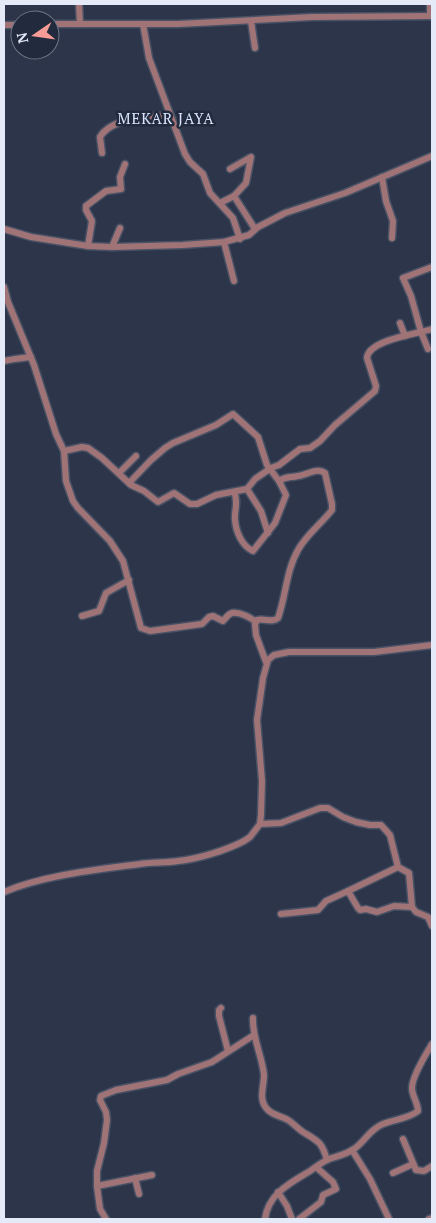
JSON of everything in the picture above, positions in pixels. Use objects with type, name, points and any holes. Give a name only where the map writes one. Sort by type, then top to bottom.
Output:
[{"type":"street","points":[[79,4],[80,24]]},
{"type":"street","points":[[60,24],[178,24],[312,17],[431,16],[430,4]]},
{"type":"street","points":[[251,21],[256,48]]},
{"type":"street","points":[[144,24],[149,58],[187,159],[202,173],[207,188],[232,218],[240,239]]},
{"type":"street","points":[[102,152],[100,137],[108,128],[135,118],[170,115]]},
{"type":"street","points":[[4,229],[31,238],[88,246],[183,246],[224,242],[240,239],[285,213],[346,193],[432,156]]},
{"type":"street","points":[[220,203],[234,196],[235,192],[246,183],[251,157],[230,169]]},
{"type":"street","points":[[88,246],[92,221],[86,206],[106,191],[121,189],[120,178],[125,164]]},
{"type":"street","points":[[382,178],[393,221],[392,238]]},
{"type":"street","points":[[234,196],[256,229]]},
{"type":"street","points":[[112,247],[120,228]]},
{"type":"street","points":[[224,242],[234,281]]},
{"type":"street","points":[[428,349],[421,332],[413,301],[403,278],[432,267]]},
{"type":"street","points":[[4,287],[6,302],[31,357],[56,434],[64,451],[66,481],[75,506],[110,541],[123,561],[140,626],[143,630],[150,631],[202,624],[213,616],[223,621],[234,613],[249,617],[256,622]]},
{"type":"street","points":[[400,323],[404,336]]},
{"type":"street","points":[[64,451],[82,447],[88,448],[129,483],[144,491],[158,502],[174,493],[190,504],[197,504],[216,495],[247,489],[255,479],[269,469],[279,465],[300,449],[310,448],[320,441],[335,425],[375,391],[376,386],[368,363],[367,353],[380,343],[432,329]]},
{"type":"street","points":[[4,361],[31,357]]},
{"type":"street","points":[[129,483],[165,448],[216,425],[233,414],[258,437],[269,469],[286,493],[279,516],[254,551],[245,545],[240,536],[236,524],[237,500],[234,492]]},
{"type":"street","points":[[119,473],[136,456]]},
{"type":"street","points":[[4,892],[36,882],[65,876],[141,864],[192,859],[239,844],[250,837],[260,824],[262,781],[257,720],[266,662],[254,624],[260,619],[274,620],[278,618],[284,602],[287,578],[298,550],[332,508],[327,477],[323,471],[316,471],[296,477],[290,476],[279,481]]},
{"type":"street","points":[[247,489],[262,511],[268,532]]},
{"type":"street","points":[[82,616],[99,611],[106,593],[129,580]]},
{"type":"street","points":[[266,662],[274,655],[289,652],[374,652],[432,645]]},
{"type":"street","points":[[260,824],[281,823],[320,808],[328,808],[356,822],[381,825],[390,835],[398,867],[409,873],[412,907],[416,912],[428,917],[432,926]]},
{"type":"street","points":[[281,914],[318,910],[326,901],[398,867]]},
{"type":"street","points":[[348,891],[360,910],[366,909],[378,912],[394,906],[412,907]]},
{"type":"street","points":[[221,1008],[219,1010],[228,1051]]},
{"type":"street","points":[[252,1018],[254,1036],[264,1075],[262,1097],[265,1107],[288,1120],[322,1144],[327,1160]]},
{"type":"street","points":[[106,1219],[100,1210],[97,1186],[97,1171],[104,1143],[106,1120],[106,1112],[100,1102],[101,1096],[116,1090],[167,1080],[212,1062],[254,1036]]},
{"type":"street","points":[[265,1219],[269,1205],[278,1192],[288,1184],[327,1160],[352,1150],[377,1127],[413,1115],[418,1111],[418,1103],[413,1094],[412,1087],[432,1044]]},
{"type":"street","points":[[403,1139],[413,1164],[418,1171],[432,1166]]},
{"type":"street","points":[[352,1150],[370,1179],[389,1219]]},
{"type":"street","points":[[393,1173],[413,1164]]},
{"type":"street","points":[[300,1219],[321,1202],[322,1195],[336,1189],[333,1182],[316,1167]]},
{"type":"street","points":[[97,1186],[152,1175]]},
{"type":"street","points":[[135,1178],[139,1194]]},
{"type":"street","points":[[278,1192],[288,1206],[292,1219]]},
{"type":"street","points":[[428,1219],[432,1218]]},
{"type":"district","name":"MEKAR JAYA","points":[[166,118]]}]
